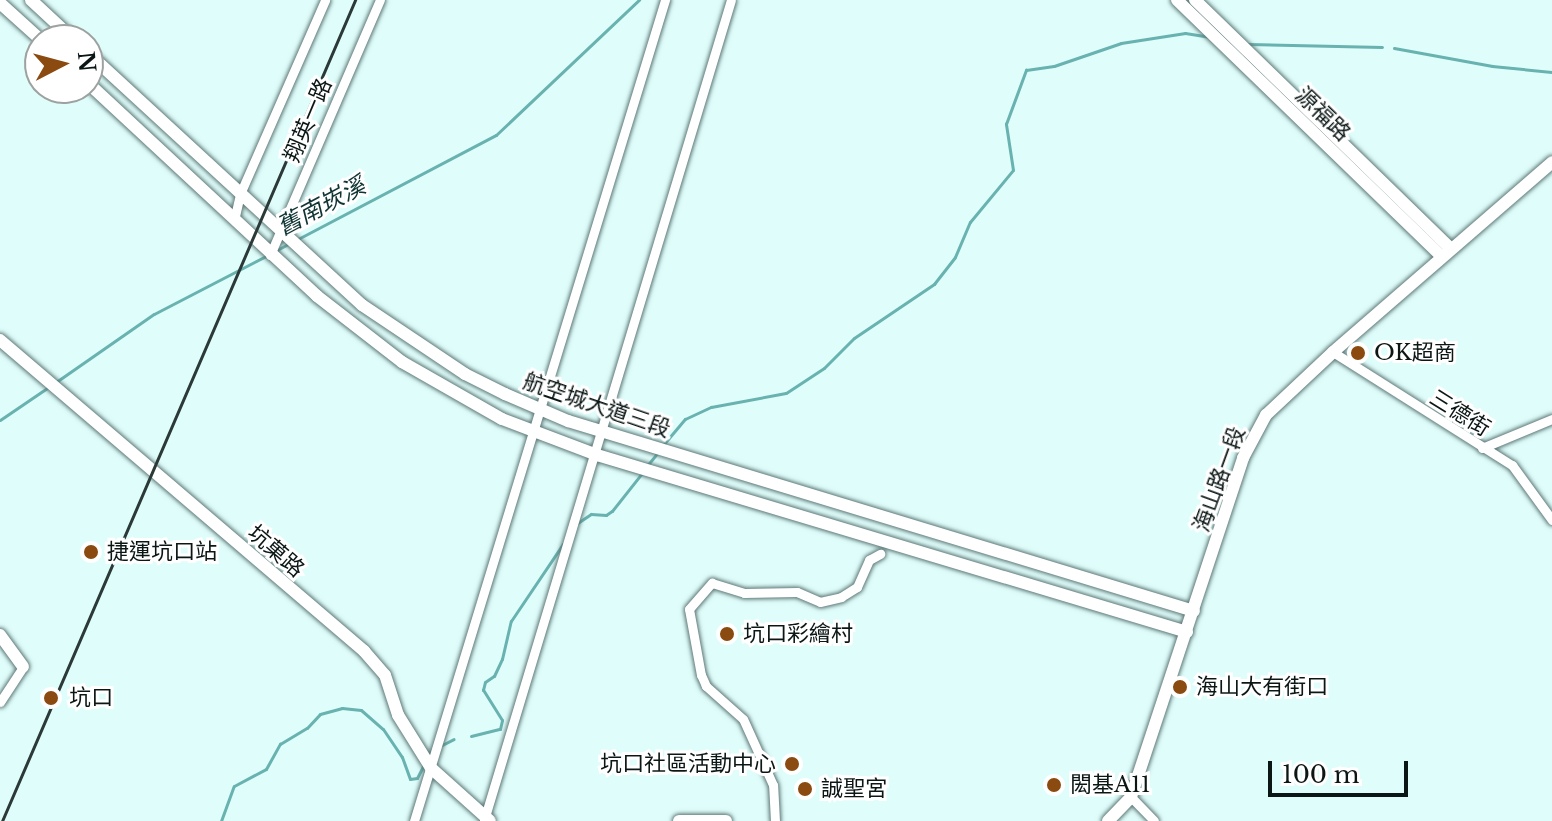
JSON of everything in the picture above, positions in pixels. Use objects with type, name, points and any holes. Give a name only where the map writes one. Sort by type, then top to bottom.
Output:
[{"type":"street","points":[[31,0],[57,24]]},
{"type":"street","name":"翔英一路","points":[[235,216],[240,194],[325,0]]},
{"type":"street","name":"翔英一路","points":[[270,255],[380,0]]},
{"type":"street","points":[[414,821],[665,0]]},
{"type":"street","points":[[486,820],[731,0]]},
{"type":"street","name":"源福路","points":[[1177,0],[1446,253]]},
{"type":"street","name":"源福路","points":[[1195,0],[1446,253]]},
{"type":"street","points":[[1,2],[24,24]]},
{"type":"street","name":"航空城大道三段","points":[[104,68],[280,231],[386,322],[465,374],[539,410],[602,432],[1194,611]]},
{"type":"street","name":"航空城大道三段","points":[[104,97],[235,216],[270,255],[317,296],[402,362],[453,394],[532,432],[597,455],[1187,632]]},
{"type":"street","name":"海山路一段","points":[[1108,821],[1131,797],[1251,439],[1266,415],[1333,352],[1552,162]]},
{"type":"street","name":"坑菓路","points":[[0,340],[364,651],[385,675],[398,715],[431,768],[486,820]]},
{"type":"street","name":"三德街","points":[[1333,352],[1512,465],[1552,520]]},
{"type":"street","points":[[1482,448],[1552,419]]},
{"type":"street","points":[[775,821],[773,785],[756,744],[743,719],[706,686],[701,675],[689,609],[712,583],[744,593],[797,592],[820,602],[841,597],[857,587],[869,560],[880,554]]},
{"type":"street","points":[[0,635],[23,667],[0,702]]},
{"type":"street","points":[[1131,797],[1154,821]]},
{"type":"street","points":[[679,821],[726,821]]},
{"type":"waterway","name":"舊南崁溪","points":[[296,240],[496,135],[639,0]]},
{"type":"waterway","points":[[663,445],[685,419],[711,407],[786,393],[824,368],[854,338],[934,284],[955,257],[970,222],[1013,170],[1006,124],[1026,70],[1054,66],[1121,43],[1185,33],[1209,37]]},
{"type":"waterway","points":[[1248,44],[1382,47]]},
{"type":"waterway","points":[[1394,48],[1492,66],[1552,72]]},
{"type":"waterway","name":"舊南崁溪","points":[[275,251],[290,243]]},
{"type":"waterway","name":"舊南崁溪","points":[[56,382],[154,314],[268,255]]},
{"type":"waterway","name":"舊南崁溪","points":[[0,420],[50,386]]},
{"type":"waterway","points":[[646,467],[659,451]]},
{"type":"waterway","points":[[576,524],[591,514],[606,515],[612,511],[642,473]]},
{"type":"waterway","points":[[471,736],[500,729],[502,720],[483,690],[485,682],[494,676],[502,659],[511,621],[563,544]]},
{"type":"waterway","points":[[221,821],[234,786],[266,769],[280,744],[307,728],[320,714],[342,708],[361,710],[383,729],[402,757],[410,779],[417,778],[424,764]]},
{"type":"waterway","points":[[442,745],[454,739]]},
{"type":"railway","points":[[2,821],[355,0]]},
{"type":"place","name":"OK超商","points":[[1358,353]]},
{"type":"place","name":"捷運坑口站","points":[[91,552]]},
{"type":"place","name":"坑口彩繪村","points":[[727,634]]},
{"type":"place","name":"海山大有街口","points":[[1180,687]]},
{"type":"place","name":"坑口","points":[[51,698]]},
{"type":"place","name":"坑口社區活動中心","points":[[792,764]]},
{"type":"place","name":"閎基A11","points":[[1054,785]]},
{"type":"place","name":"誠聖宮","points":[[805,789]]}]
